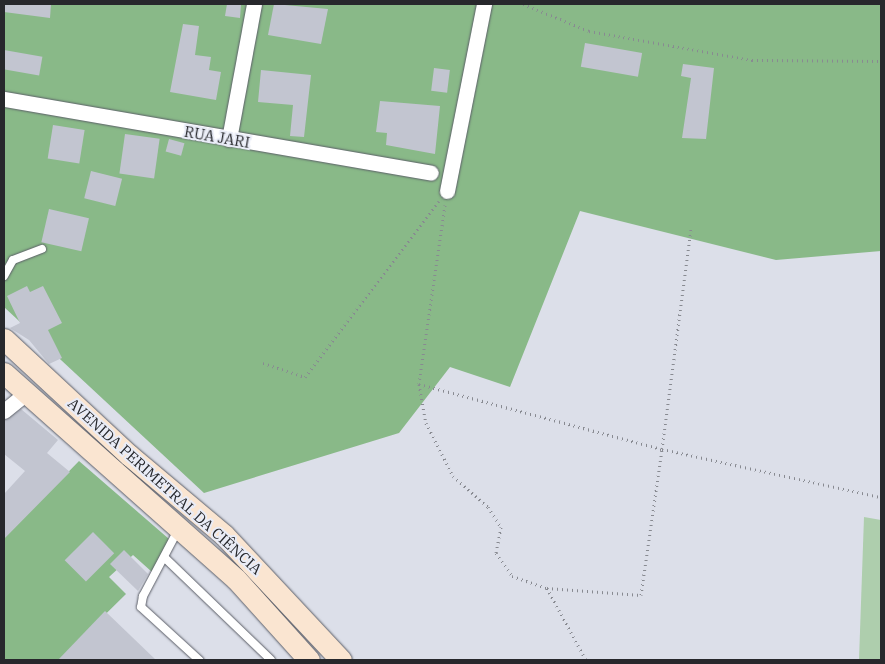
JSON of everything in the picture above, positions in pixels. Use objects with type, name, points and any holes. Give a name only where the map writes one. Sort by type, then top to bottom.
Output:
[{"type":"main road","name":"AVENIDA PERIMETRAL DA CIÊNCIA","points":[[4,339],[129,455],[224,535],[341,660]]},
{"type":"main road","name":"AVENIDA PERIMETRAL DA CIÊNCIA","points":[[4,373],[178,530],[236,579],[305,659]]},
{"type":"street","points":[[229,139],[254,4]]},
{"type":"street","points":[[447,191],[484,4]]},
{"type":"street","name":"RUA JARI","points":[[4,99],[431,173]]},
{"type":"street","points":[[4,411],[26,393]]},
{"type":"lane","points":[[4,276],[13,260],[42,249]]},
{"type":"lane","points":[[178,530],[165,558],[143,596],[141,607],[199,660]]},
{"type":"lane","points":[[165,558],[270,660]]},
{"type":"path","points":[[523,4],[589,31],[752,60],[881,61]]},
{"type":"path","points":[[263,363],[305,377],[447,191]]},
{"type":"path","points":[[447,191],[419,384],[426,423],[453,476],[488,507],[501,528],[496,553],[512,576],[547,588],[641,595],[691,228]]},
{"type":"path","points":[[419,384],[662,449],[881,497]]},
{"type":"path","points":[[547,588],[586,660]]},
{"type":"green space","points":[[4,4],[881,4],[881,251],[776,260],[580,211],[510,387],[450,367],[399,433],[204,493],[4,307]]},
{"type":"green space","points":[[79,461],[169,539],[152,572],[133,555],[109,577],[126,594],[59,660],[4,660],[4,538]]},
{"type":"green space","points":[[864,517],[881,520],[881,660],[859,660]]},
{"type":"building","points":[[4,4],[51,4],[50,18],[4,12]]},
{"type":"building","points":[[227,4],[241,4],[240,18],[225,16]]},
{"type":"building","points":[[274,4],[328,9],[321,44],[268,35]]},
{"type":"building","points":[[183,24],[199,26],[195,55],[211,57],[209,70],[221,72],[216,100],[170,92]]},
{"type":"building","points":[[585,43],[642,53],[638,77],[581,67]]},
{"type":"building","points":[[4,50],[42,57],[39,75],[4,69]]},
{"type":"building","points":[[683,64],[714,68],[706,139],[682,138],[691,78],[681,76]]},
{"type":"building","points":[[434,68],[450,70],[447,93],[431,91]]},
{"type":"building","points":[[261,70],[311,75],[304,137],[290,136],[293,105],[258,102]]},
{"type":"building","points":[[380,101],[440,106],[435,154],[386,145],[387,133],[376,132]]},
{"type":"building","points":[[53,125],[85,130],[79,164],[48,159]]},
{"type":"building","points":[[125,134],[160,139],[154,178],[119,174]]},
{"type":"building","points":[[169,139],[184,143],[181,156],[166,152]]},
{"type":"building","points":[[91,171],[122,179],[115,206],[84,198]]},
{"type":"building","points":[[49,209],[89,218],[81,251],[41,242]]},
{"type":"building","points":[[27,286],[30,292],[43,286],[62,323],[48,330],[62,358],[49,364],[29,340],[10,328],[20,323],[7,296]]},
{"type":"building","points":[[21,409],[58,440],[47,453],[70,472],[4,539],[4,494],[25,471],[4,454],[4,420]]},
{"type":"building","points":[[93,532],[114,553],[86,581],[65,560]]},
{"type":"building","points":[[124,550],[148,574],[138,591],[110,564]]},
{"type":"building","points":[[105,611],[156,660],[58,660]]}]
